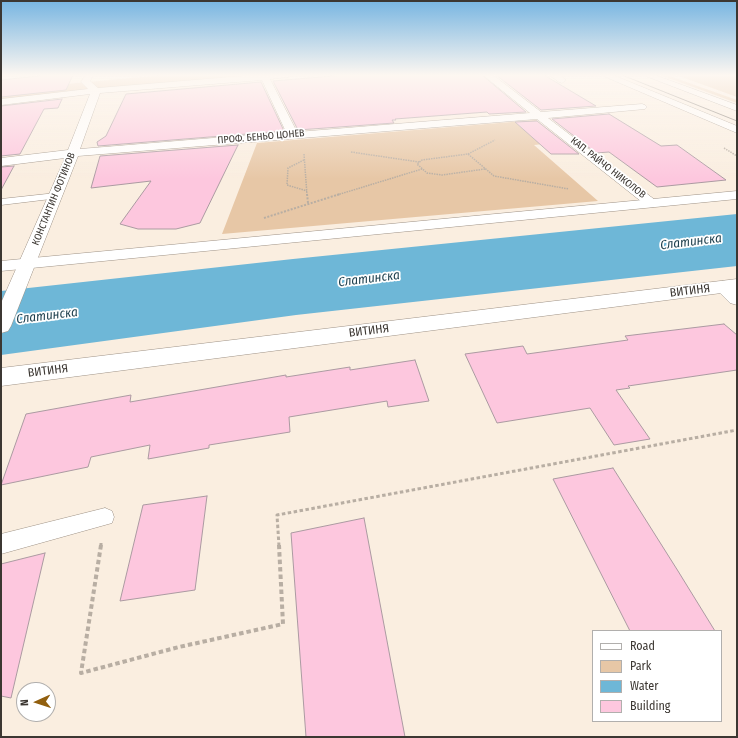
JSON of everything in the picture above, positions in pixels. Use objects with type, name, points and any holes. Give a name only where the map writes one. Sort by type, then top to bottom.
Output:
[{"type":"street","name":"КОНСТАНТИН ФОТИНОВ","points":[[1,326],[17,285],[28,263],[56,196],[90,109]]},
{"type":"street","points":[[281,109],[293,135]]},
{"type":"street","name":"КАП. РАЙЧО НИКОЛОВ","points":[[531,109],[652,203]]},
{"type":"street","name":"ПРОФ. БЕНЬО ЦОНЕВ","points":[[1,162],[73,153],[614,109]]},
{"type":"street","points":[[688,109],[737,130]]},
{"type":"street","points":[[1,266],[737,195]]},
{"type":"street","name":"ВИТИНЯ","points":[[1,377],[732,290]]},
{"type":"lane","points":[[1,202],[56,196]]},
{"type":"lane","points":[[1,544],[105,517]]},
{"type":"path","points":[[720,146],[737,156]]},
{"type":"path","points":[[733,150],[737,152]]},
{"type":"path","points":[[304,153],[308,203]]},
{"type":"path","points":[[485,169],[442,175],[426,173],[417,164],[422,160],[468,154],[494,176],[559,186],[578,192],[607,207]]},
{"type":"path","points":[[304,160],[288,168],[287,185],[307,191]]},
{"type":"path","points":[[259,219],[422,169]]},
{"type":"path","points":[[105,517],[81,673],[179,647],[283,624],[277,515],[737,430]]},
{"type":"green space","points":[[536,120],[562,142],[534,145],[598,201],[222,234],[257,143]]},
{"type":"water","name":"Слатинска","points":[[737,214],[737,266],[296,315],[1,355],[1,291],[293,259]]},
{"type":"building","points":[[1,109],[44,109],[20,154],[1,156]]},
{"type":"building","points":[[119,109],[274,109],[284,131],[98,146],[97,142],[106,136]]},
{"type":"building","points":[[288,109],[523,109],[526,112],[489,114],[487,112],[395,119],[396,120],[392,120],[394,123],[298,130]]},
{"type":"building","points":[[609,114],[661,146],[677,145],[726,180],[657,187],[609,152],[596,153],[552,119]]},
{"type":"building","points":[[537,121],[579,154],[551,154],[515,122]]},
{"type":"building","points":[[238,145],[200,223],[176,229],[138,229],[120,224],[151,181],[91,188],[100,156]]},
{"type":"building","points":[[14,166],[1,190],[1,167]]},
{"type":"building","points":[[724,324],[737,335],[737,370],[628,386],[630,388],[616,390],[650,439],[614,445],[590,408],[497,423],[465,354],[523,346],[527,354],[628,340],[625,336]]},
{"type":"building","points":[[415,360],[429,401],[388,407],[387,401],[289,417],[290,432],[209,445],[209,448],[148,459],[150,445],[91,457],[88,467],[1,485],[26,414],[131,395],[130,402],[286,375],[286,377],[350,367],[350,370]]},
{"type":"building","points":[[613,468],[714,630],[629,630],[553,479]]},
{"type":"building","points":[[207,496],[195,590],[120,601],[143,505]]},
{"type":"building","points":[[364,518],[405,737],[306,737],[291,533]]},
{"type":"building","points":[[45,553],[11,698],[1,696],[1,564]]},
{"type":"tram line","points":[[708,109],[737,121]]}]
